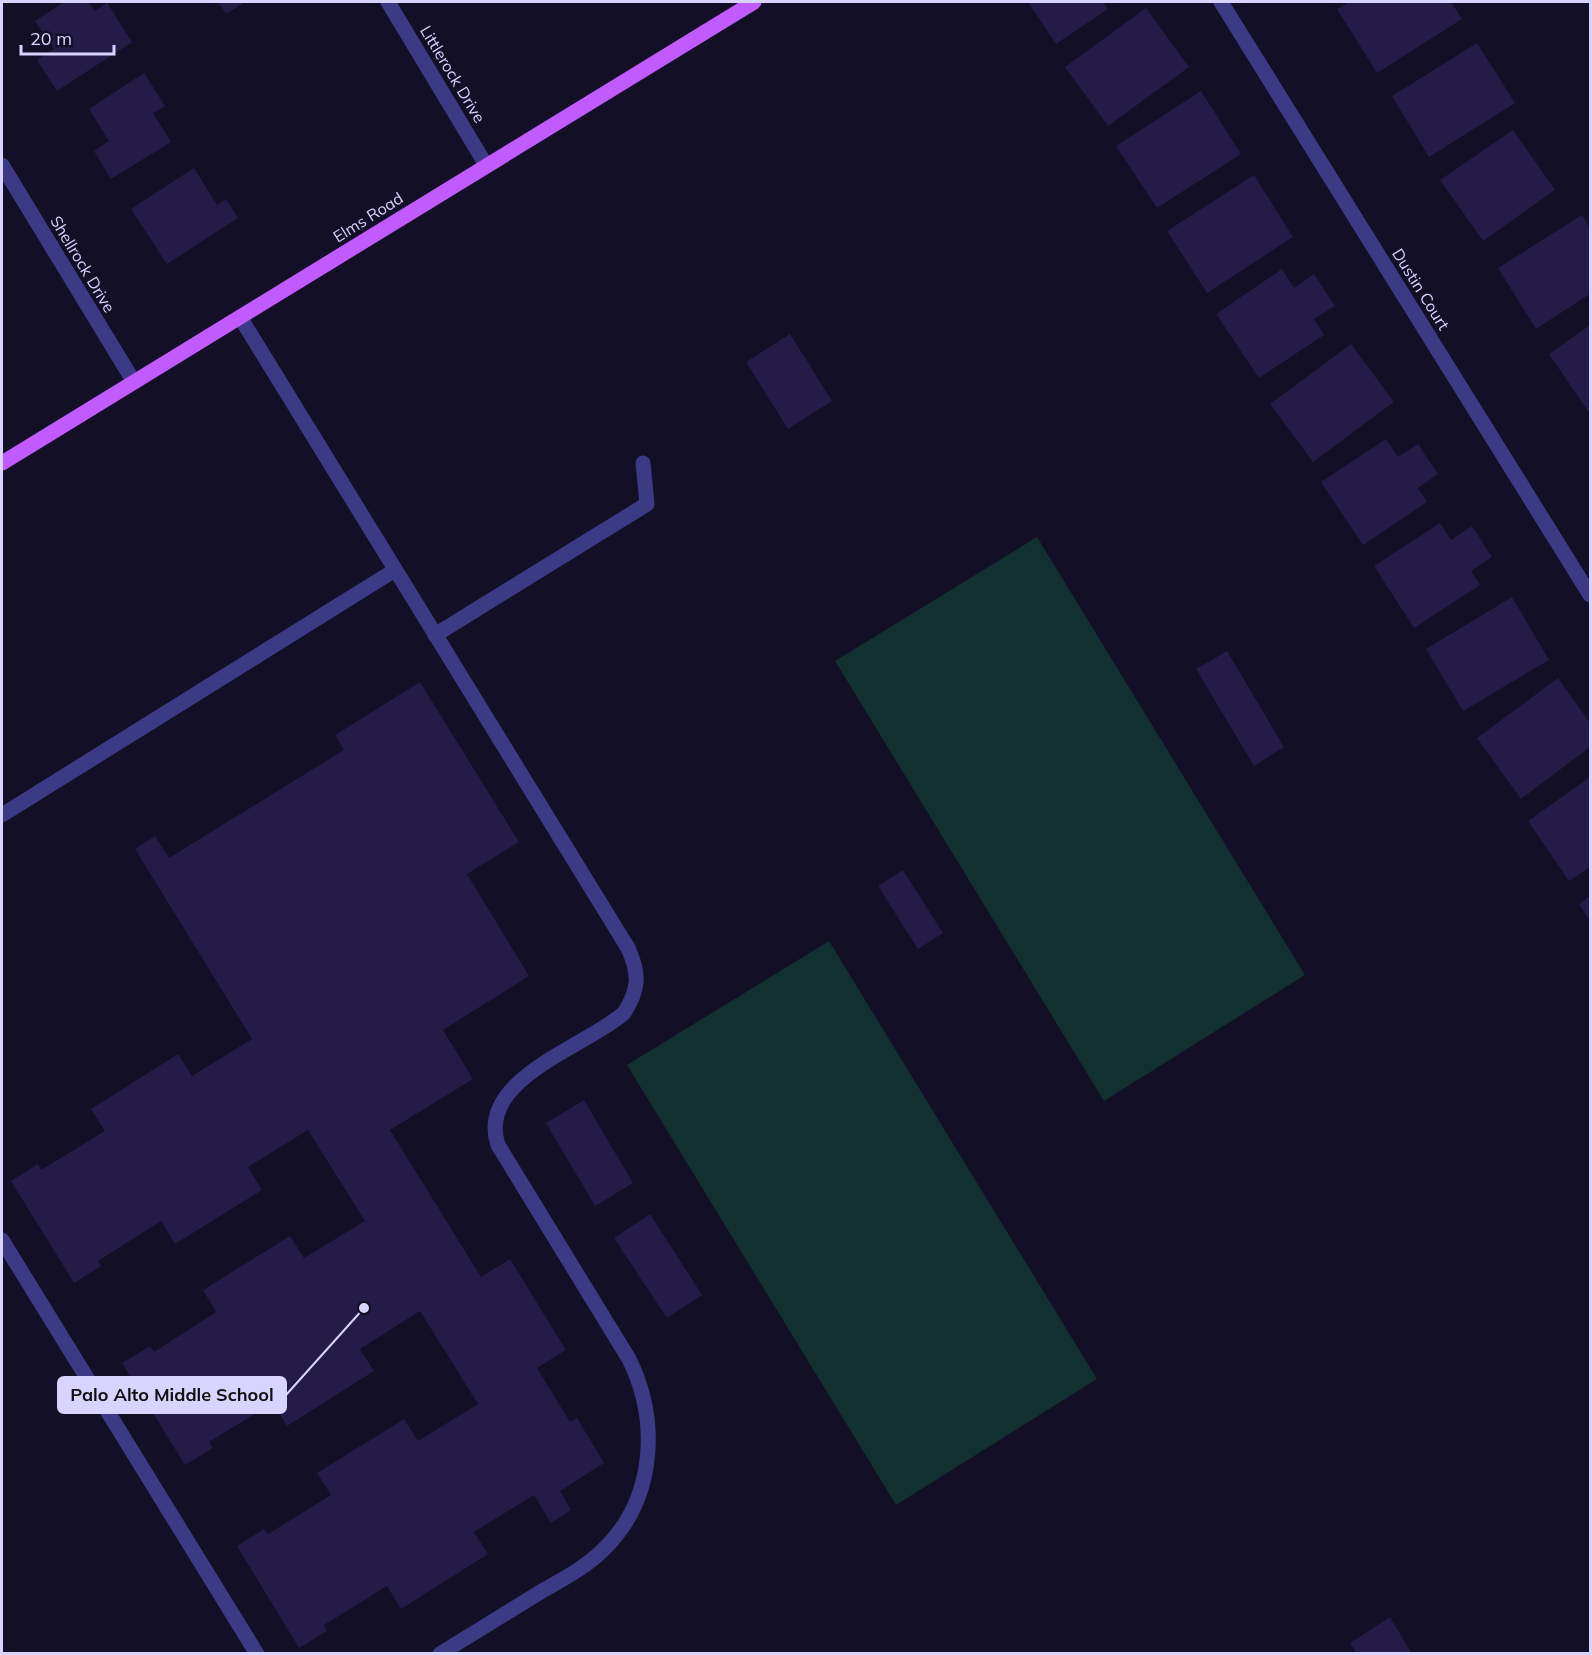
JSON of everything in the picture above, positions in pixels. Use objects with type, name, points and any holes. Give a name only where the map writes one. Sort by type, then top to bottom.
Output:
[{"type":"main road","name":"Elms Road","points":[[2,463],[754,2]]},
{"type":"street","name":"Littlerock Drive","points":[[388,2],[486,165]]},
{"type":"street","name":"Dustin Court","points":[[1221,2],[1590,595]]},
{"type":"street","name":"Shellrock Drive","points":[[2,165],[134,382]]},
{"type":"street","points":[[240,317],[628,948],[636,964],[638,975],[637,988],[624,1013],[514,1085],[497,1111],[492,1129],[498,1145],[629,1359],[641,1384],[649,1431],[648,1460],[641,1490],[629,1518],[615,1539],[581,1568],[440,1653]]},
{"type":"street","points":[[435,635],[647,504],[643,464]]},
{"type":"street","points":[[2,814],[395,570]]},
{"type":"street","points":[[2,1240],[257,1653]]},
{"type":"green space","points":[[1037,537],[1305,975],[1104,1101],[835,661]]},
{"type":"green space","points":[[829,941],[1097,1379],[896,1505],[627,1065]]},
{"type":"building","points":[[64,2],[88,2],[95,11],[107,3],[132,42],[57,91],[37,60],[54,49],[35,21]]},
{"type":"building","points":[[218,2],[245,2],[226,14]]},
{"type":"building","points":[[1028,2],[1103,2],[1108,9],[1056,44]]},
{"type":"building","points":[[1349,2],[1451,2],[1462,19],[1377,73],[1337,9]]},
{"type":"building","points":[[1146,8],[1189,67],[1108,126],[1065,67]]},
{"type":"building","points":[[1477,43],[1515,103],[1429,157],[1392,96]]},
{"type":"building","points":[[144,73],[165,106],[153,113],[171,142],[111,179],[94,151],[109,141],[89,109]]},
{"type":"building","points":[[1201,91],[1241,154],[1157,208],[1116,146]]},
{"type":"building","points":[[1513,130],[1555,190],[1483,241],[1440,180]]},
{"type":"building","points":[[194,168],[217,205],[226,199],[238,218],[167,264],[131,209]]},
{"type":"building","points":[[1254,175],[1293,237],[1207,293],[1167,231]]},
{"type":"building","points":[[1582,215],[1590,228],[1590,294],[1536,329],[1498,268]]},
{"type":"building","points":[[1282,269],[1294,288],[1314,274],[1335,306],[1314,319],[1324,335],[1259,378],[1216,314]]},
{"type":"building","points":[[1590,325],[1590,414],[1549,354]]},
{"type":"building","points":[[790,334],[832,401],[788,429],[746,362]]},
{"type":"building","points":[[1351,344],[1394,402],[1313,462],[1270,404]]},
{"type":"building","points":[[1386,439],[1398,457],[1418,444],[1438,474],[1418,488],[1427,502],[1363,545],[1321,482]]},
{"type":"building","points":[[1440,523],[1451,540],[1472,526],[1492,557],[1471,571],[1480,585],[1414,628],[1374,566]]},
{"type":"building","points":[[1512,597],[1549,660],[1463,711],[1426,649]]},
{"type":"building","points":[[1227,651],[1284,747],[1254,766],[1196,669]]},
{"type":"building","points":[[1558,678],[1590,723],[1590,747],[1521,799],[1477,738]]},
{"type":"building","points":[[420,682],[519,842],[467,874],[529,976],[443,1030],[473,1079],[390,1130],[481,1277],[510,1259],[566,1350],[537,1368],[570,1422],[577,1418],[604,1463],[560,1491],[571,1510],[551,1523],[534,1495],[474,1532],[488,1554],[401,1609],[387,1586],[324,1625],[327,1631],[299,1648],[237,1546],[264,1529],[268,1534],[331,1495],[317,1473],[404,1419],[418,1441],[478,1404],[420,1311],[360,1349],[374,1371],[287,1426],[273,1403],[209,1442],[213,1448],[185,1465],[122,1363],[150,1346],[154,1352],[216,1312],[203,1290],[290,1236],[304,1258],[365,1221],[308,1130],[248,1167],[262,1190],[175,1244],[161,1221],[98,1261],[101,1266],[74,1283],[11,1181],[38,1164],[41,1170],[105,1131],[91,1109],[178,1054],[192,1076],[252,1039],[135,849],[155,836],[169,858],[344,750],[335,735]]},
{"type":"building","points":[[1590,777],[1590,867],[1569,881],[1528,821]]},
{"type":"building","points":[[903,870],[943,933],[918,949],[878,886]]},
{"type":"building","points":[[1590,896],[1590,921],[1579,904]]},
{"type":"building","points":[[584,1100],[633,1183],[595,1206],[546,1123]]},
{"type":"building","points":[[650,1214],[702,1295],[667,1318],[614,1238]]},
{"type":"building","points":[[1390,1617],[1412,1654],[1357,1654],[1350,1643]]},
{"type":"place","name":"Palo Alto Middle School","points":[[364,1308]]}]
